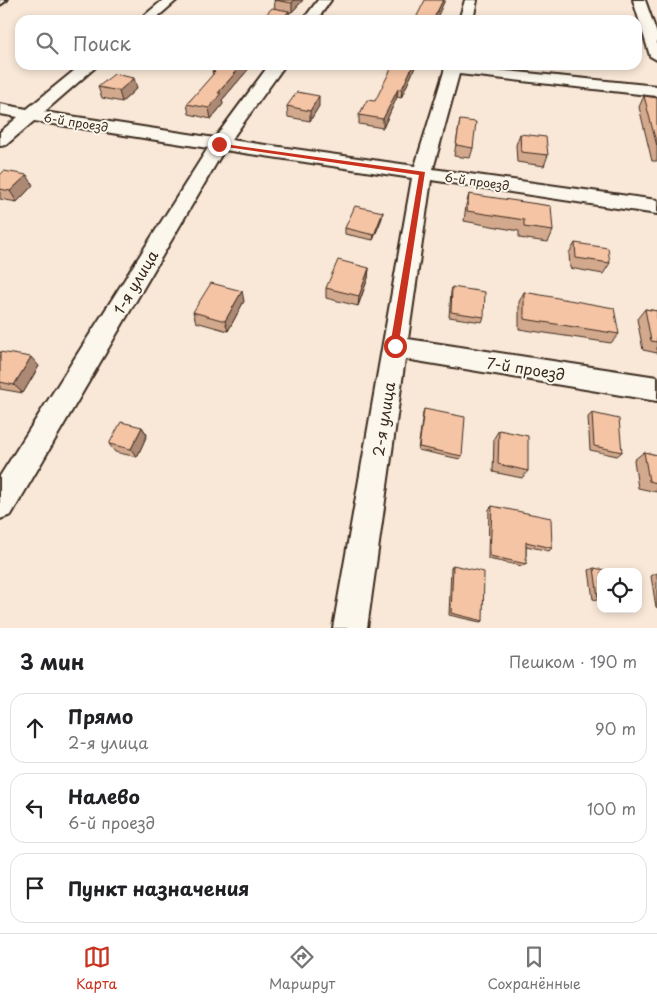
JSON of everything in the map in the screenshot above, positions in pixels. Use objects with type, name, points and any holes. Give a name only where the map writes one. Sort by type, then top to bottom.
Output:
[{"type":"street","points":[[152,15],[171,0]]},
{"type":"street","points":[[314,15],[324,0]]},
{"type":"street","points":[[467,15],[470,0]]},
{"type":"street","points":[[639,0],[657,56]]},
{"type":"street","points":[[0,141],[29,114],[84,70]]},
{"type":"street","name":"1-я улица","points":[[0,504],[219,144],[273,70]]},
{"type":"street","name":"2-я улица","points":[[350,628],[422,174],[453,70]]},
{"type":"street","points":[[479,70],[657,91]]},
{"type":"street","name":"6-й проезд","points":[[0,109],[219,144],[657,207]]},
{"type":"street","name":"7-й проезд","points":[[395,346],[657,389]]},
{"type":"building","points":[[274,0],[294,0],[292,3]]},
{"type":"building","points":[[425,0],[443,0],[436,15],[418,15]]},
{"type":"building","points":[[272,8],[289,11],[285,15],[266,15]]},
{"type":"building","points":[[238,70],[218,93],[221,93],[209,108],[187,104],[215,72],[212,71]]},
{"type":"building","points":[[390,70],[411,70],[402,89],[398,89],[383,119],[359,115],[367,100],[375,101]]},
{"type":"building","points":[[114,74],[134,78],[119,91],[98,87]]},
{"type":"building","points":[[297,92],[319,96],[310,111],[287,106]]},
{"type":"building","points":[[644,96],[657,98],[657,146]]},
{"type":"building","points":[[460,120],[476,122],[473,148],[456,145]]},
{"type":"building","points":[[520,134],[546,137],[548,155],[521,152]]},
{"type":"building","points":[[4,171],[27,175],[10,191],[0,189],[0,175]]},
{"type":"building","points":[[469,194],[551,206],[553,231],[524,227],[524,220],[467,211]]},
{"type":"building","points":[[355,206],[383,212],[374,235],[345,228]]},
{"type":"building","points":[[575,243],[608,248],[610,263],[576,258]]},
{"type":"building","points":[[338,260],[369,268],[359,296],[326,288]]},
{"type":"building","points":[[211,283],[242,291],[225,321],[193,312]]},
{"type":"building","points":[[452,287],[485,292],[484,317],[451,312]]},
{"type":"building","points":[[524,292],[614,308],[619,334],[524,319]]},
{"type":"building","points":[[645,309],[657,311],[657,342],[651,341]]},
{"type":"building","points":[[0,352],[31,357],[14,385],[0,382]]},
{"type":"building","points":[[424,409],[465,417],[462,456],[419,447]]},
{"type":"building","points":[[592,413],[619,419],[622,452],[594,446]]},
{"type":"building","points":[[121,422],[142,427],[131,449],[109,444]]},
{"type":"building","points":[[499,430],[528,436],[528,471],[498,464]]},
{"type":"building","points":[[644,452],[657,455],[657,483],[649,481]]},
{"type":"building","points":[[492,506],[551,518],[552,548],[526,542],[526,564],[490,556]]},
{"type":"building","points":[[453,565],[484,572],[483,621],[451,613]]},
{"type":"building","points":[[594,568],[597,569],[597,590]]},
{"type":"route","points":[[219,144],[422,174],[395,346]]}]
